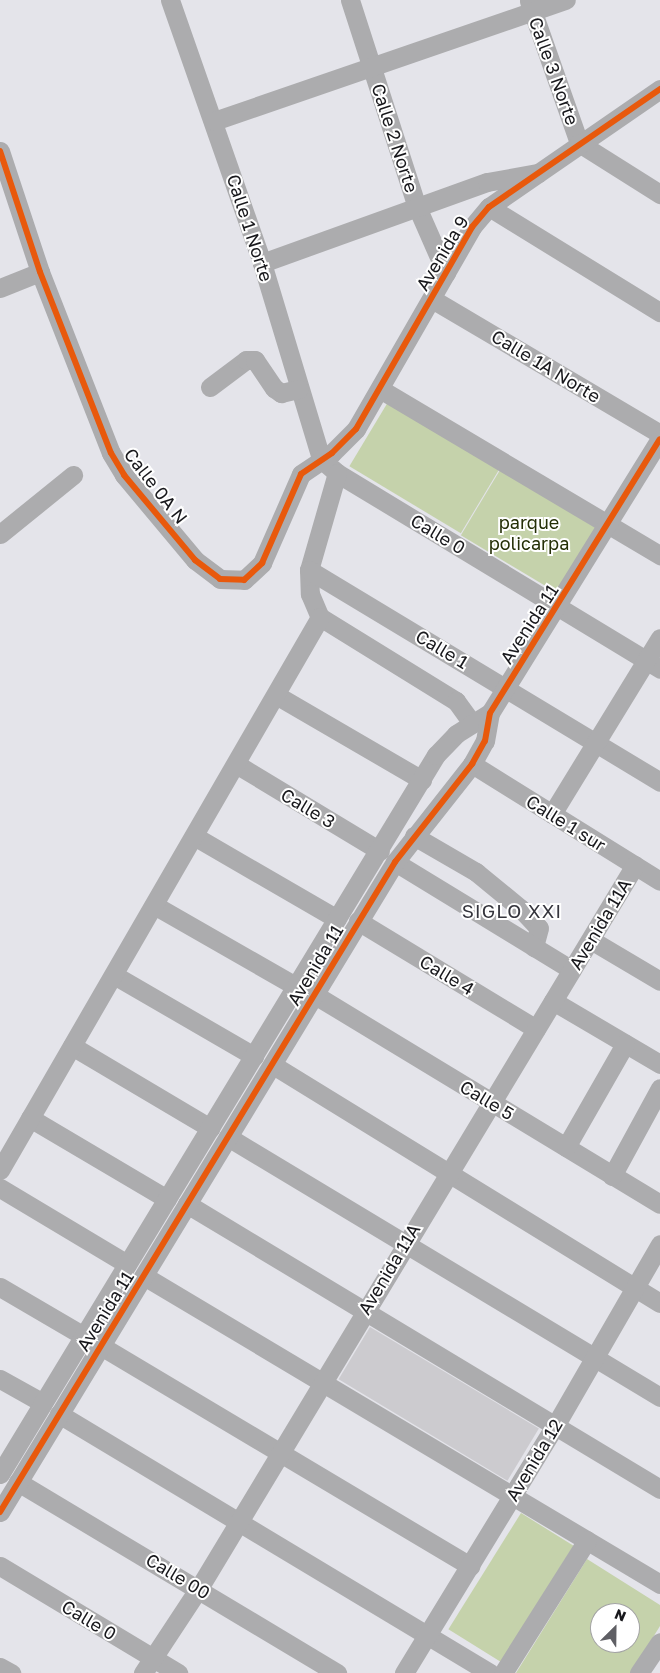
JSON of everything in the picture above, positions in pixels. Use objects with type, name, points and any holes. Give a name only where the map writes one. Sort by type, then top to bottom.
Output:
[{"type":"street","name":"Calle 1 Norte","points":[[170,0],[214,121],[262,263],[321,459]]},
{"type":"street","name":"Calle 2 Norte","points":[[350,0],[417,207],[446,273]]},
{"type":"street","points":[[214,121],[531,6],[566,0]]},
{"type":"street","name":"Calle 3 Norte","points":[[531,6],[579,143]]},
{"type":"street","name":"Avenida 9","points":[[321,459],[332,453],[356,429],[472,227],[489,207],[542,173],[579,143],[660,89]]},
{"type":"street","points":[[579,143],[660,194]]},
{"type":"street","name":"Calle 0A N","points":[[0,151],[40,272],[111,453],[124,475],[196,560],[220,579],[244,580],[262,563],[301,474],[321,459]]},
{"type":"street","points":[[262,263],[495,180],[542,173]]},
{"type":"street","points":[[489,207],[660,312]]},
{"type":"street","points":[[0,288],[40,272]]},
{"type":"street","name":"Calle 1A Norte","points":[[432,299],[660,434]]},
{"type":"street","points":[[210,387],[246,360],[255,360],[274,388],[281,393],[299,389]]},
{"type":"street","points":[[380,389],[660,555]]},
{"type":"street","name":"Avenida 11","points":[[0,1512],[395,862],[472,764],[485,741],[490,712],[558,607],[660,439]]},
{"type":"street","name":"Calle 0","points":[[321,459],[337,473],[653,665]]},
{"type":"street","points":[[337,473],[309,570],[310,594],[320,616],[456,701],[472,723]]},
{"type":"street","points":[[0,534],[73,475]]},
{"type":"street","name":"Calle 1","points":[[309,570],[506,687],[660,782]]},
{"type":"street","points":[[0,1170],[320,616]]},
{"type":"street","points":[[552,814],[596,743],[653,665],[660,638]]},
{"type":"street","points":[[276,695],[422,780]]},
{"type":"street","name":"Avenida 11","points":[[0,1473],[380,851],[436,755],[472,723],[490,712]]},
{"type":"street","name":"Calle 3","points":[[236,764],[380,851]]},
{"type":"street","name":"Calle 1 sur","points":[[472,764],[660,881]]},
{"type":"street","points":[[194,836],[337,919]]},
{"type":"street","points":[[414,836],[476,872],[521,909],[539,928],[534,947]]},
{"type":"street","points":[[395,862],[572,970]]},
{"type":"street","name":"Avenida 11A","points":[[148,1665],[199,1588],[320,1383],[635,865]]},
{"type":"street","points":[[154,905],[296,987]]},
{"type":"street","name":"Calle 4","points":[[358,922],[536,1029]]},
{"type":"street","points":[[591,940],[660,981]]},
{"type":"street","points":[[114,975],[254,1056]]},
{"type":"street","name":"Calle 5","points":[[315,995],[660,1204]]},
{"type":"street","points":[[553,1001],[625,1044],[659,1061]]},
{"type":"street","points":[[566,1147],[625,1044]]},
{"type":"street","points":[[72,1046],[210,1128]]},
{"type":"street","points":[[273,1065],[660,1303]]},
{"type":"street","points":[[612,1176],[660,1088]]},
{"type":"street","points":[[30,1118],[167,1199]]},
{"type":"street","points":[[228,1137],[660,1397]]},
{"type":"street","points":[[0,1188],[127,1264]]},
{"type":"street","points":[[187,1204],[660,1489]]},
{"type":"street","name":"Avenida 12","points":[[404,1673],[556,1426],[592,1357],[660,1244]]},
{"type":"street","points":[[144,1276],[320,1383],[660,1584]]},
{"type":"street","points":[[0,1287],[84,1336]]},
{"type":"street","points":[[101,1346],[470,1566]]},
{"type":"street","points":[[0,1379],[43,1403]]},
{"type":"street","points":[[59,1414],[237,1523],[490,1673]]},
{"type":"street","name":"Calle 00","points":[[18,1482],[199,1588],[337,1673]]},
{"type":"street","points":[[502,1673],[587,1540]]},
{"type":"street","name":"Calle 0","points":[[0,1566],[148,1665],[178,1673]]},
{"type":"street","points":[[639,1673],[660,1642]]},
{"type":"street","points":[[0,1667],[11,1673]]},
{"type":"green space","points":[[388,402],[499,469],[461,533],[349,466]]},
{"type":"green space","name":"parque policarpa","points":[[500,470],[599,529],[559,594],[461,535]]},
{"type":"green space","points":[[521,1513],[574,1546],[501,1662],[448,1629]]},
{"type":"green space","points":[[587,1559],[660,1605],[660,1626],[631,1673],[516,1673]]},
{"type":"building","points":[[370,1327],[539,1428],[507,1481],[339,1379]]},
{"type":"cycle path","points":[[0,151],[40,272],[111,453],[124,475],[195,560],[220,579],[244,580],[262,563],[301,474],[332,453],[356,429],[472,227],[489,207],[660,89]]},
{"type":"cycle path","points":[[0,1512],[395,862],[472,764],[485,741],[490,713],[660,439]]},
{"type":"district","name":"SIGLO XXI","points":[[512,911]]}]
